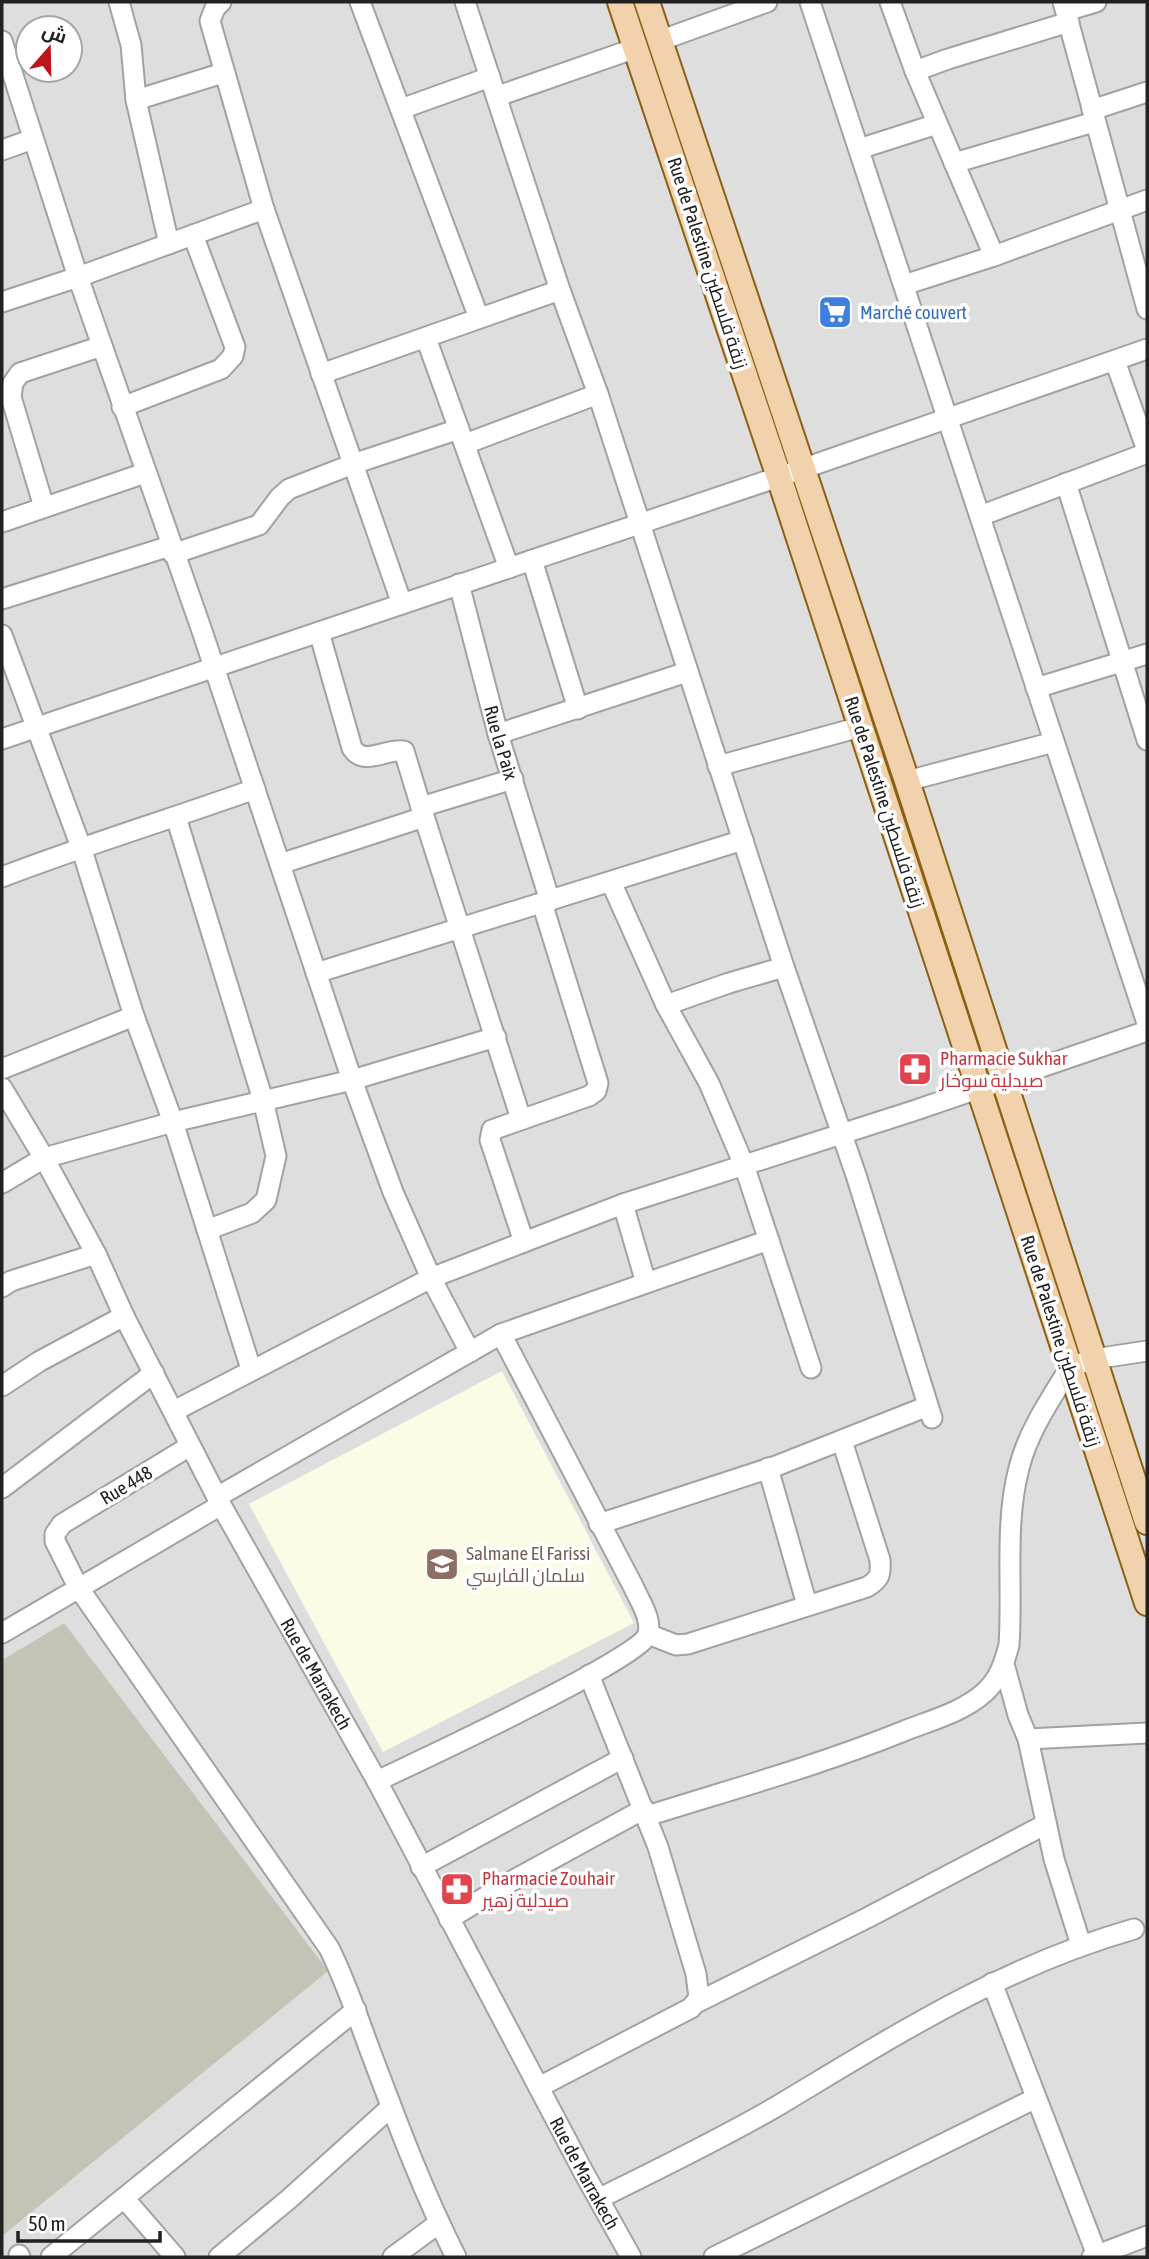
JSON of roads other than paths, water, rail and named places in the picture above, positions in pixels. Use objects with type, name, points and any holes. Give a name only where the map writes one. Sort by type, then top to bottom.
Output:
[{"type":"main road","name":"Rue de Palestine زنقة فلسطين","points":[[620,2],[648,45],[790,473],[907,781],[1094,1359],[1145,1506]]},
{"type":"main road","name":"Rue de Palestine زنقة فلسطين","points":[[647,2],[648,45]]},
{"type":"main road","name":"Rue de Palestine زنقة فلسطين","points":[[790,473],[860,727],[1147,1603]]},
{"type":"street","points":[[119,2],[131,45],[136,100],[169,244]]},
{"type":"street","points":[[221,2],[215,8],[210,21],[223,73],[264,209],[402,604]]},
{"type":"street","points":[[360,2],[479,318]]},
{"type":"street","points":[[464,2],[498,96],[560,290],[598,394],[784,967],[856,1175],[930,1412],[599,1524]]},
{"type":"street","points":[[498,96],[767,2]]},
{"type":"street","points":[[810,2],[1147,1023]]},
{"type":"street","points":[[890,2],[915,71],[994,256]]},
{"type":"street","points":[[915,71],[1096,2]]},
{"type":"street","points":[[1066,12],[1147,309]]},
{"type":"street","points":[[2,41],[78,277],[214,667],[352,1080],[393,1192],[431,1278],[470,1352]]},
{"type":"street","points":[[136,100],[223,73]]},
{"type":"street","points":[[401,109],[489,77]]},
{"type":"street","points":[[954,163],[1093,116],[1147,92]]},
{"type":"street","points":[[859,149],[937,124]]},
{"type":"street","points":[[2,150],[33,139]]},
{"type":"street","points":[[904,285],[994,256],[1147,200]]},
{"type":"street","points":[[2,302],[264,209]]},
{"type":"street","points":[[122,407],[221,369],[233,356],[235,347],[193,235]]},
{"type":"street","points":[[321,374],[560,290]]},
{"type":"street","points":[[426,338],[509,568]]},
{"type":"street","points":[[44,507],[11,397],[13,383],[20,373],[102,346]]},
{"type":"street","points":[[2,739],[790,473],[1147,349]]},
{"type":"street","points":[[980,516],[1147,452],[1115,361]]},
{"type":"street","points":[[2,599],[259,525],[289,489],[353,464],[462,437],[598,394]]},
{"type":"street","points":[[2,522],[145,473]]},
{"type":"street","points":[[1066,483],[1147,740]]},
{"type":"street","points":[[532,560],[578,709]]},
{"type":"street","name":"Rue la Paix","points":[[459,584],[498,734],[598,1083],[596,1091],[589,1096],[521,1119]]},
{"type":"street","points":[[319,632],[352,748],[358,756],[364,758],[397,750],[404,751],[521,1119],[497,1127],[492,1130],[490,1136],[523,1242]]},
{"type":"street","points":[[2,635],[80,847],[134,1016],[173,1122],[251,1369]]},
{"type":"street","points":[[1037,688],[1147,654]]},
{"type":"street","points":[[498,734],[687,672]]},
{"type":"street","points":[[718,766],[860,727]]},
{"type":"street","points":[[907,781],[1054,742]]},
{"type":"street","points":[[280,864],[513,779]]},
{"type":"street","points":[[2,877],[80,847],[255,789]]},
{"type":"street","points":[[176,817],[263,1100],[276,1156],[266,1200],[252,1213],[207,1230]]},
{"type":"street","points":[[316,973],[743,841]]},
{"type":"street","points":[[611,882],[666,1005],[709,1083],[744,1165],[811,1368]]},
{"type":"street","points":[[666,1005],[784,967]]},
{"type":"street","points":[[2,1069],[134,1016]]},
{"type":"street","points":[[174,1410],[431,1278],[523,1242],[623,1204],[1004,1081],[1147,1031]]},
{"type":"street","points":[[2,1183],[44,1158],[173,1122],[352,1080],[496,1037]]},
{"type":"street","name":"Rue de Marrakech","points":[[2,1088],[96,1254],[124,1316],[219,1501],[377,1781],[631,2257]]},
{"type":"street","points":[[623,1204],[646,1283]]},
{"type":"street","points":[[2,1633],[501,1334],[769,1240]]},
{"type":"street","points":[[2,1287],[11,1281],[96,1254]]},
{"type":"street","points":[[2,1386],[40,1361],[124,1316]]},
{"type":"street","points":[[377,1781],[589,1675],[639,1646],[648,1634],[645,1613],[544,1412],[501,1334]]},
{"type":"street","points":[[449,1919],[531,1870],[645,1813],[848,1754],[955,1712],[984,1693],[996,1680],[1009,1645],[1011,1513],[1018,1469],[1025,1447],[1070,1367],[1094,1359],[1147,1351]]},
{"type":"street","points":[[2,1488],[154,1373]]},
{"type":"street","points":[[648,1634],[676,1644],[688,1644],[867,1587],[881,1576],[880,1560],[842,1441]]},
{"type":"street","name":"Rue 448","points":[[78,1587],[55,1541],[55,1534],[62,1524],[190,1446]]},
{"type":"street","points":[[768,1468],[807,1605]]},
{"type":"street","points":[[78,1587],[330,1948],[391,2107],[456,2257]]},
{"type":"street","points":[[1004,1664],[1018,1715],[1028,1739],[1045,1824],[1081,1945]]},
{"type":"street","points":[[589,1675],[645,1813],[666,1873],[696,1974],[700,1994],[698,2002]]},
{"type":"street","points":[[1028,1739],[1147,1733]]},
{"type":"street","points":[[421,1867],[623,1758]]},
{"type":"street","points":[[539,2087],[1045,1824]]},
{"type":"street","points":[[600,2198],[776,2106],[887,2039],[992,1983],[1081,1945],[1134,1929]]},
{"type":"street","points":[[992,1983],[1095,2256],[1147,2235]]},
{"type":"street","points":[[51,2257],[356,2010]]},
{"type":"street","points":[[714,2257],[1030,2101],[1036,2101]]},
{"type":"street","points":[[219,2257],[391,2107]]},
{"type":"street","points":[[124,2198],[175,2257]]},
{"type":"street","points":[[393,2257],[439,2223]]},
{"type":"place","name":"Marché couvert","points":[[835,312]]},
{"type":"place","name":"Pharmacie Sukhar صيدلية سوخار","points":[[915,1069]]},
{"type":"place","name":"Salmane El Farissi سلمان الفارسي","points":[[442,1564]]},
{"type":"place","name":"Pharmacie Zouhair صيدلية زهير","points":[[457,1889]]}]
